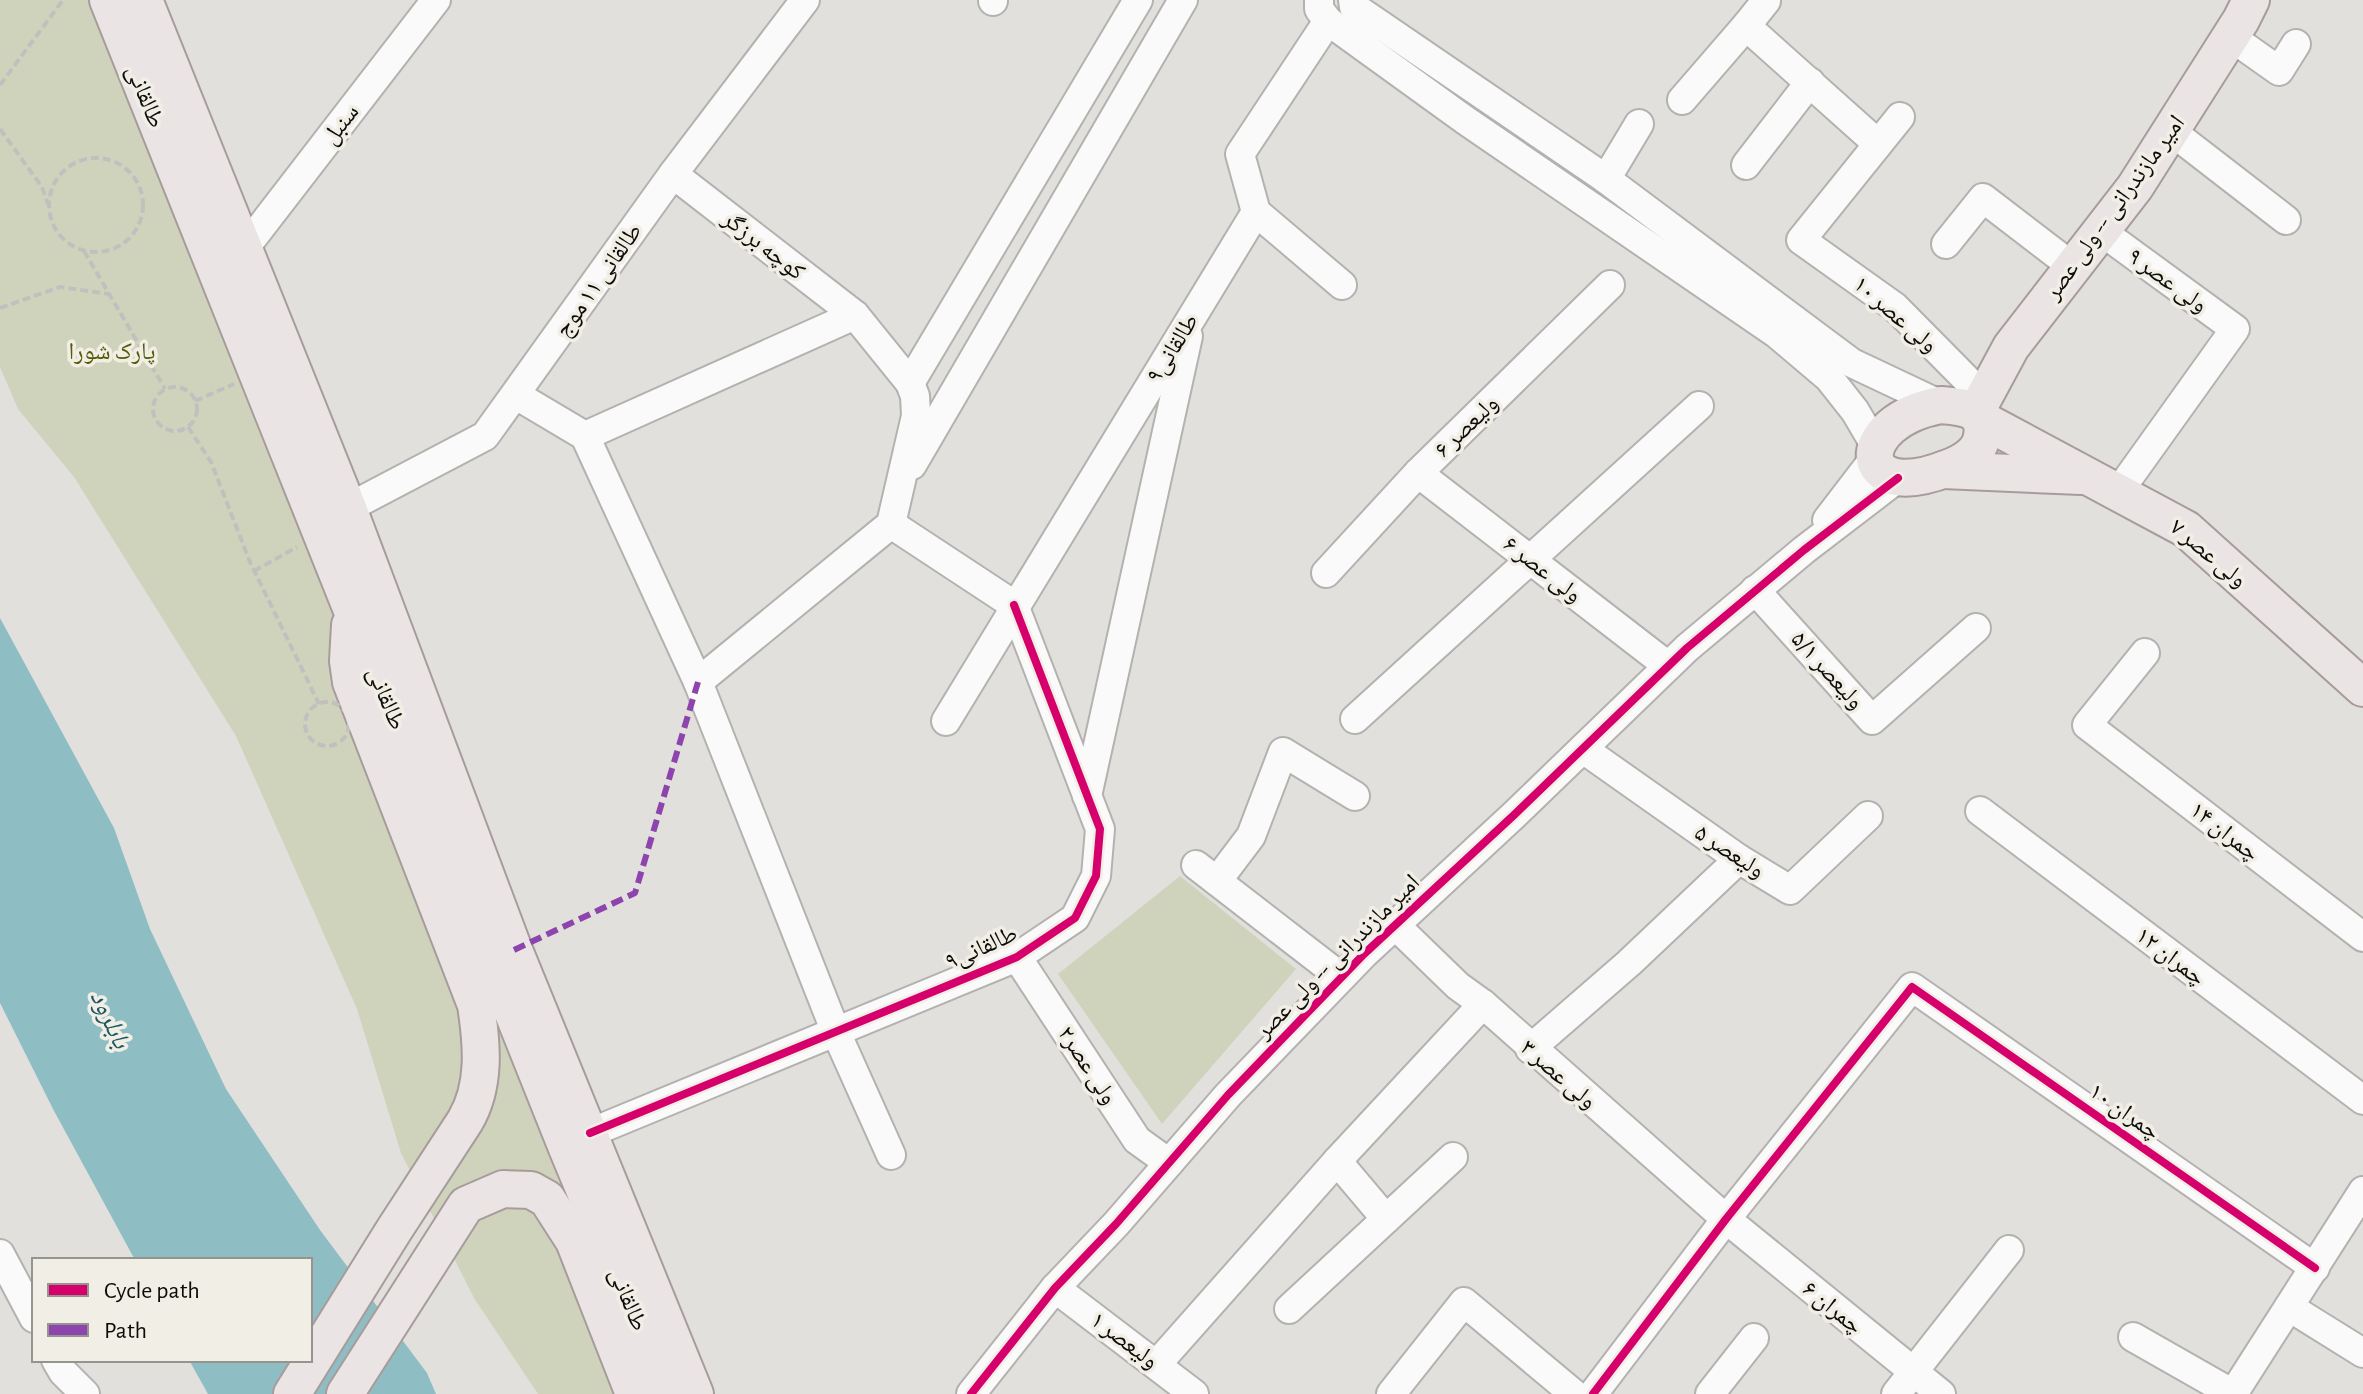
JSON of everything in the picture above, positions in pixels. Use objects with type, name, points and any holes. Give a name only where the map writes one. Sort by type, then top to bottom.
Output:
[{"type":"main road","name":"طالقانی","points":[[108,0],[669,1394]]},
{"type":"main road","name":"طالقانی","points":[[144,0],[348,508],[514,950],[695,1394]]},
{"type":"main road","name":"امیر مازندرانی -- ولی عصر","points":[[1943,470],[1967,459],[1979,445],[1982,437],[1980,409],[2011,347],[2135,187],[2231,37],[2251,0]]},
{"type":"main road","points":[[1941,405],[1892,425],[1882,461],[1932,474],[1943,470]]},
{"type":"main road","name":"ولی عصر ۷","points":[[1941,405],[1980,409],[2186,529],[2361,684]]},
{"type":"main road","name":"ولی عصر ۷","points":[[1943,470],[2105,484]]},
{"type":"main road","points":[[312,1362],[465,1121],[476,1102],[479,1081],[480,1035],[476,1005],[351,682],[348,661],[351,608]]},
{"type":"main road","points":[[345,1394],[466,1205],[503,1189],[531,1190],[547,1199],[563,1223],[574,1241],[634,1394]]},
{"type":"main road","points":[[292,1394],[312,1362]]},
{"type":"street","name":"سنبل","points":[[244,249],[436,0]]},
{"type":"street","name":"طالقانی ۱۱ موج","points":[[348,508],[485,436],[673,174],[805,0]]},
{"type":"street","points":[[698,682],[891,524],[916,416],[915,396],[910,383],[1138,0]]},
{"type":"street","points":[[901,482],[941,419],[1183,0]]},
{"type":"street","points":[[1353,0],[1354,7],[1606,179],[1852,363],[1941,405]]},
{"type":"street","points":[[1682,100],[1766,1]]},
{"type":"street","points":[[1342,285],[1256,212],[1240,154],[1323,11],[1527,161],[1777,334],[1829,378],[1855,411],[1882,461]]},
{"type":"street","points":[[1746,26],[1878,144],[1900,117]]},
{"type":"street","points":[[2231,37],[2279,71],[2296,44]]},
{"type":"street","points":[[1746,165],[1810,82]]},
{"type":"street","points":[[1606,179],[1639,124]]},
{"type":"street","points":[[2171,131],[2286,220]]},
{"type":"street","points":[[1527,161],[1545,137]]},
{"type":"street","name":"ولی عصر ۱۰","points":[[1878,144],[1801,240],[1895,307],[1980,409]]},
{"type":"street","name":"کوچه برزگر","points":[[673,174],[855,315],[910,383]]},
{"type":"street","points":[[1946,244],[1987,192],[2073,267]]},
{"type":"street","name":"طالقانی۹","points":[[590,1133],[1017,957],[1075,918],[1096,876],[1100,829],[1014,605],[1256,212]]},
{"type":"street","name":"ولی عصر ۹","points":[[2101,231],[2235,329],[2105,484]]},
{"type":"street","name":"ولیعصر ۶","points":[[1326,573],[1418,473],[1610,285]]},
{"type":"street","points":[[585,436],[855,315]]},
{"type":"street","points":[[1087,796],[1192,316]]},
{"type":"street","points":[[516,395],[585,436],[698,682],[835,1030],[891,1155]]},
{"type":"street","points":[[1355,719],[1699,406]]},
{"type":"street","name":"امیر مازندرانی -- ولی عصر","points":[[971,1394],[1055,1288],[1116,1224],[1228,1095],[1341,977],[1668,666],[1804,550],[1882,461]]},
{"type":"street","name":"ولی عصر ۶","points":[[1418,473],[1668,666]]},
{"type":"street","points":[[891,524],[1014,605],[946,721]]},
{"type":"street","name":"ولیعصر ۵/۱","points":[[1755,590],[1872,720],[1976,628]]},
{"type":"street","name":"چمران ۱۴","points":[[2145,653],[2087,725],[2363,937]]},
{"type":"street","name":"ولیعصر ۵","points":[[1583,749],[1739,859],[1790,890],[1868,816]]},
{"type":"street","points":[[1341,977],[1206,873],[1251,836],[1283,752],[1355,796]]},
{"type":"street","name":"چمران ۱۲","points":[[1980,811],[2363,1100]]},
{"type":"street","points":[[1530,1049],[1629,963],[1739,859]]},
{"type":"street","name":"ولی عصر ۳","points":[[1395,925],[1458,986],[1483,1004],[1530,1049],[1726,1219]]},
{"type":"street","name":"ولی عصر۲","points":[[1017,957],[1137,1140],[1169,1163]]},
{"type":"street","name":"چمران ۱۰","points":[[1726,1219],[1912,987],[2315,1268]]},
{"type":"street","points":[[1157,1364],[1337,1161],[1483,1004]]},
{"type":"street","points":[[1289,1309],[1453,1157]]},
{"type":"street","points":[[1337,1161],[1386,1219]]},
{"type":"street","points":[[2133,1337],[2233,1394],[2363,1191]]},
{"type":"street","points":[[1593,1394],[1726,1219]]},
{"type":"street","name":"چمران ۶","points":[[1726,1219],[1904,1383],[1941,1394]]},
{"type":"street","points":[[1904,1383],[2009,1250]]},
{"type":"street","points":[[0,1254],[32,1314]]},
{"type":"street","name":"ولیعصر ۱","points":[[1055,1288],[1194,1394]]},
{"type":"street","points":[[1391,1394],[1464,1302],[1574,1394]]},
{"type":"street","points":[[2289,1307],[2363,1353]]},
{"type":"street","points":[[1710,1394],[1754,1338]]},
{"type":"street","points":[[57,1362],[85,1394]]},
{"type":"path","points":[[0,85],[63,0]]},
{"type":"path","points":[[0,129],[42,187],[52,221],[59,235],[71,245],[84,251],[114,249],[136,230],[144,202],[141,188],[122,165],[94,157],[80,160],[57,179],[49,207]]},
{"type":"path","points":[[84,251],[165,389]]},
{"type":"path","points":[[0,308],[60,287],[109,294]]},
{"type":"path","points":[[181,388],[193,397],[197,413],[188,427],[169,431],[161,427],[156,419],[155,401],[165,389],[181,388]]},
{"type":"path","points":[[188,427],[211,462],[254,571],[319,704]]},
{"type":"path","points":[[254,571],[321,533]]},
{"type":"path","points":[[332,702],[345,711],[349,728],[339,742],[321,745],[307,734],[306,715],[319,704],[332,702]]},
{"type":"green space","name":"پارک شورا","points":[[0,0],[91,0],[643,1394],[538,1394],[474,1298],[401,1153],[357,1009],[236,736],[74,477],[18,409],[0,367]]},
{"type":"green space","points":[[1180,876],[1296,969],[1162,1124],[1058,974]]},
{"type":"water","name":"بابلرود","points":[[0,618],[114,828],[150,929],[226,1089],[320,1230],[427,1373],[436,1394],[208,1394],[190,1362],[312,1362],[312,1258],[134,1258],[0,1003]]},
{"type":"marked path","points":[[514,950],[635,893],[698,682]]},
{"type":"cycle path","points":[[971,1394],[1055,1288],[1116,1224],[1228,1095],[1364,954],[1687,648],[1804,550],[1898,478]]},
{"type":"cycle path","points":[[590,1133],[1017,957],[1075,918],[1096,876],[1100,829],[1014,605]]},
{"type":"cycle path","points":[[1593,1394],[1726,1219],[1912,987],[2315,1268]]}]
